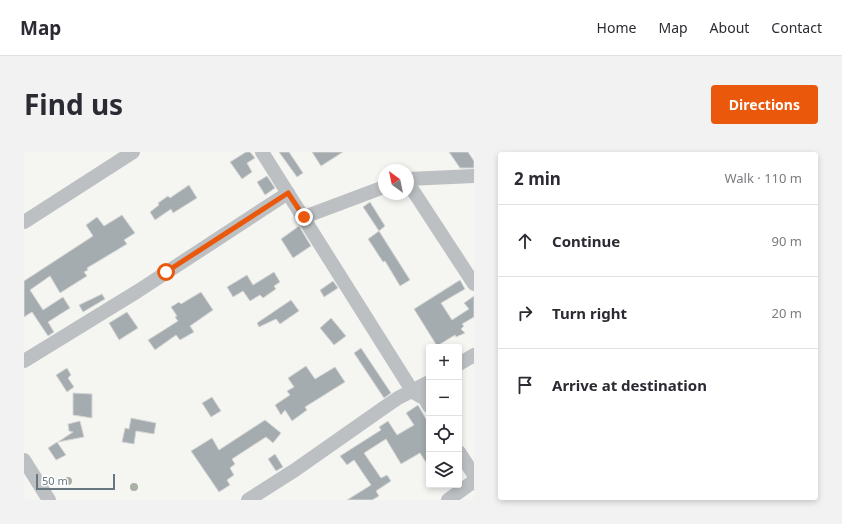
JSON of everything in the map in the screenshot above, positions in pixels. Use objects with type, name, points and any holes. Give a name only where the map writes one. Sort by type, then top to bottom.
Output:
[{"type":"street","points":[[24,222],[133,152]]},
{"type":"street","points":[[262,152],[413,392],[426,401]]},
{"type":"street","points":[[414,179],[474,176]]},
{"type":"street","points":[[304,217],[378,189]]},
{"type":"street","points":[[414,192],[474,284]]},
{"type":"street","points":[[24,361],[138,291],[288,193]]},
{"type":"street","points":[[462,362],[474,355]]},
{"type":"street","points":[[248,500],[398,398],[413,392],[426,384]]},
{"type":"street","points":[[462,457],[474,475]]},
{"type":"street","points":[[24,460],[49,500]]},
{"type":"street","points":[[448,500],[474,481]]},
{"type":"building","points":[[246,152],[250,152],[255,158],[247,163],[252,172],[242,179],[230,162]]},
{"type":"building","points":[[279,152],[289,152],[303,173],[297,177]]},
{"type":"building","points":[[312,152],[343,152],[321,166]]},
{"type":"building","points":[[449,152],[468,152],[474,161],[474,168],[460,168]]},
{"type":"building","points":[[267,176],[275,188],[265,195],[257,182]]},
{"type":"building","points":[[189,185],[197,198],[173,213],[171,209],[155,220],[150,212],[159,205],[158,203],[168,196],[170,198]]},
{"type":"building","points":[[370,202],[385,226],[379,231],[363,207]]},
{"type":"building","points":[[122,215],[135,233],[124,240],[127,244],[87,268],[88,270],[84,272],[87,276],[60,293],[50,276],[30,290],[43,310],[63,297],[70,308],[48,322],[54,332],[48,336],[32,312],[24,317],[24,281],[93,236],[86,225],[97,217],[104,226]]},
{"type":"building","points":[[299,226],[311,246],[293,258],[281,239]]},
{"type":"building","points":[[379,231],[410,280],[400,286],[385,261],[383,262],[368,239]]},
{"type":"building","points":[[274,272],[280,282],[274,286],[276,289],[263,298],[260,295],[250,301],[243,291],[233,297],[227,287],[247,275],[253,285]]},
{"type":"building","points":[[460,280],[465,289],[441,303],[452,320],[469,309],[464,303],[474,296],[474,317],[462,324],[464,326],[461,329],[465,333],[456,337],[455,335],[440,344],[436,344],[414,309]]},
{"type":"building","points":[[333,281],[338,288],[324,297],[320,290]]},
{"type":"building","points":[[201,292],[213,310],[190,326],[194,332],[180,340],[176,335],[155,350],[148,340],[178,321],[175,317],[177,316],[171,307],[179,302],[181,304]]},
{"type":"building","points":[[102,294],[105,299],[83,312],[79,305]]},
{"type":"building","points":[[291,300],[299,311],[280,324],[276,319],[259,327],[257,323]]},
{"type":"building","points":[[127,312],[138,328],[119,340],[109,323]]},
{"type":"building","points":[[331,318],[346,336],[334,345],[320,328]]},
{"type":"building","points":[[361,348],[391,393],[384,398],[354,353]]},
{"type":"building","points":[[306,366],[315,379],[335,367],[345,382],[305,407],[307,410],[292,421],[285,410],[281,415],[275,405],[290,395],[287,391],[294,387],[288,378]]},
{"type":"building","points":[[67,368],[71,375],[68,378],[74,387],[67,392],[56,375]]},
{"type":"building","points":[[73,393],[92,394],[92,418],[73,415]]},
{"type":"building","points":[[212,397],[221,411],[211,417],[202,403]]},
{"type":"building","points":[[418,405],[426,419],[426,462],[420,453],[401,464],[386,439],[364,453],[381,478],[387,475],[391,481],[376,491],[379,496],[372,500],[347,500],[371,485],[354,460],[347,465],[340,456],[381,430],[379,427],[388,421],[397,435],[414,425],[406,413]]},
{"type":"building","points":[[131,418],[156,423],[154,434],[136,431],[134,444],[122,442],[125,428],[129,429]]},
{"type":"building","points":[[265,420],[281,433],[273,443],[266,437],[232,459],[235,464],[230,468],[234,475],[227,480],[230,485],[219,492],[191,451],[212,438],[219,450]]},
{"type":"building","points":[[80,421],[84,437],[58,442],[73,432],[69,431],[68,424]]},
{"type":"building","points":[[57,442],[66,455],[56,460],[48,448]]},
{"type":"building","points":[[275,454],[283,467],[276,471],[268,459]]},
{"type":"route","points":[[166,272],[288,193],[304,217]]}]
